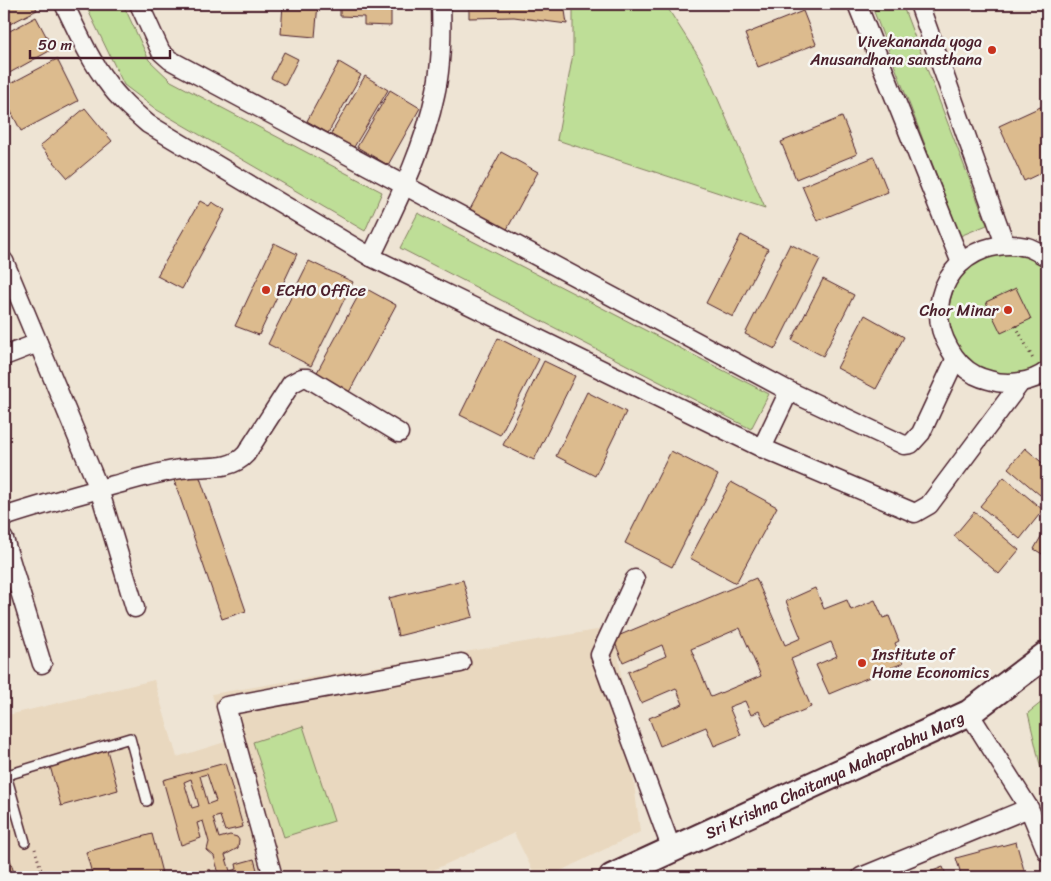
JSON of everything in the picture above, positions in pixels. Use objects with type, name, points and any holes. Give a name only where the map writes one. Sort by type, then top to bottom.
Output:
[{"type":"street","points":[[64,4],[81,39],[107,82],[130,108],[148,124],[370,257],[762,448],[915,513],[929,505],[1021,382]]},
{"type":"street","points":[[139,4],[161,52],[170,60],[789,391],[904,445],[911,444],[921,433],[956,360]]},
{"type":"street","points":[[370,257],[405,185],[429,120],[436,93],[442,33],[441,4]]},
{"type":"street","points":[[857,4],[961,263]]},
{"type":"street","points":[[919,4],[1005,244]]},
{"type":"street","points":[[1045,373],[1021,382],[997,383],[974,375],[956,360],[942,337],[938,310],[945,284],[961,263],[974,253],[989,247],[1005,244],[1028,248],[1047,258]]},
{"type":"street","points":[[4,261],[99,489],[135,608]]},
{"type":"street","points":[[4,356],[38,343]]},
{"type":"street","points":[[4,517],[59,499],[163,472],[181,468],[232,465],[240,461],[246,454],[291,384],[302,378],[308,378],[399,434]]},
{"type":"street","points":[[762,448],[789,391]]},
{"type":"street","points":[[4,540],[42,664]]},
{"type":"street","points":[[635,579],[600,655],[672,850]]},
{"type":"street","name":"Sri Krishna Chaitanya Mahaprabhu Marg","points":[[612,877],[969,713],[1047,654]]},
{"type":"street","points":[[273,877],[226,706],[461,663]]},
{"type":"street","points":[[969,713],[1029,808],[1047,852]]},
{"type":"street","points":[[861,877],[1029,808]]},
{"type":"lane","points":[[25,842],[5,776],[130,738],[147,801]]},
{"type":"path","points":[[1016,326],[1045,373]]},
{"type":"path","points":[[25,842],[32,841],[43,877]]},
{"type":"shaded area","points":[[615,627],[640,832],[548,877],[536,877],[514,833],[418,877],[15,877],[4,837],[4,716],[154,680],[177,757],[225,742],[212,694]]},
{"type":"green space","points":[[85,4],[123,4],[149,60],[171,81],[382,192],[365,231],[157,110],[124,85]]},
{"type":"green space","points":[[573,4],[665,4],[702,62],[765,208],[557,140],[573,54]]},
{"type":"green space","points":[[871,4],[902,4],[987,225],[960,236]]},
{"type":"green space","points":[[418,213],[769,394],[751,429],[400,248]]},
{"type":"green space","points":[[1010,254],[1029,259],[1047,268],[1047,361],[1031,371],[1014,375],[1001,374],[981,368],[966,356],[955,341],[950,323],[950,304],[955,286],[967,271],[984,259]]},
{"type":"green space","points":[[1047,698],[1047,795],[1028,713]]},
{"type":"green space","points":[[303,726],[334,821],[284,837],[253,742]]},
{"type":"building","points":[[4,4],[34,4],[37,10],[4,27]]},
{"type":"building","points":[[283,4],[318,4],[315,37],[281,34]]},
{"type":"building","points":[[340,4],[412,5],[391,5],[391,26],[364,25],[364,17],[340,16]]},
{"type":"building","points":[[469,4],[564,4],[567,24],[514,17],[469,18]]},
{"type":"building","points":[[803,11],[816,44],[758,67],[745,34]]},
{"type":"building","points":[[36,17],[53,49],[4,76],[4,34]]},
{"type":"building","points":[[284,52],[298,59],[285,85],[271,78]]},
{"type":"building","points":[[57,59],[78,101],[21,131],[4,98],[4,87]]},
{"type":"building","points":[[339,62],[361,75],[328,133],[307,121]]},
{"type":"building","points":[[365,76],[388,90],[351,152],[328,139]]},
{"type":"building","points":[[390,90],[420,108],[388,165],[357,147]]},
{"type":"building","points":[[1047,104],[1047,170],[1024,181],[999,126]]},
{"type":"building","points":[[85,108],[112,141],[68,178],[40,146]]},
{"type":"building","points":[[842,117],[857,154],[796,179],[781,142]]},
{"type":"building","points":[[501,152],[538,172],[505,233],[468,213]]},
{"type":"building","points":[[874,157],[888,192],[817,221],[802,186]]},
{"type":"building","points":[[200,201],[209,206],[212,202],[225,210],[182,289],[157,276]]},
{"type":"building","points":[[741,235],[768,249],[733,317],[706,303]]},
{"type":"building","name":"ECHO Office","points":[[274,243],[297,254],[259,335],[235,326]]},
{"type":"building","points":[[790,244],[820,259],[775,349],[745,334]]},
{"type":"building","points":[[309,261],[353,282],[311,366],[268,344]]},
{"type":"building","points":[[823,279],[854,295],[823,356],[792,340]]},
{"type":"building","points":[[363,287],[396,305],[348,394],[315,376]]},
{"type":"building","name":"Chor Minar","points":[[1016,288],[1031,319],[1001,333],[986,302]]},
{"type":"building","points":[[865,315],[904,337],[876,389],[837,368]]},
{"type":"building","points":[[498,338],[539,359],[500,435],[460,415]]},
{"type":"building","points":[[544,361],[575,376],[534,460],[503,445]]},
{"type":"building","points":[[587,392],[626,412],[595,476],[556,456]]},
{"type":"building","points":[[1025,448],[1047,467],[1047,486],[1040,495],[1008,468]]},
{"type":"building","points":[[671,451],[718,475],[672,567],[625,543]]},
{"type":"building","points":[[198,472],[246,611],[222,619],[174,480]]},
{"type":"building","points":[[1004,477],[1043,510],[1020,539],[980,506]]},
{"type":"building","points":[[731,482],[777,507],[736,583],[690,558]]},
{"type":"building","points":[[974,512],[1019,550],[999,574],[954,536]]},
{"type":"building","points":[[1047,526],[1047,557],[1034,549]]},
{"type":"building","name":"Institute of Home Economics","points":[[756,578],[785,645],[801,638],[786,601],[815,588],[824,609],[847,600],[851,610],[875,600],[883,618],[889,616],[899,641],[895,643],[903,663],[829,694],[816,665],[837,656],[831,642],[791,659],[811,707],[766,726],[759,711],[751,715],[745,701],[729,707],[741,735],[714,746],[706,727],[660,746],[649,718],[683,704],[676,688],[641,703],[628,672],[666,656],[662,645],[623,662],[613,638]],"holes":[[[740,628],[761,676],[711,697],[691,649]]]},
{"type":"building","points":[[463,580],[473,617],[398,636],[389,598]]},
{"type":"building","points":[[107,750],[118,790],[61,806],[50,766]]},
{"type":"building","points":[[225,763],[243,827],[225,831],[220,816],[213,818],[219,838],[230,835],[237,837],[239,840],[238,848],[225,855],[230,871],[237,869],[236,864],[254,859],[259,877],[197,877],[196,875],[210,869],[212,876],[219,874],[214,856],[207,850],[209,842],[203,821],[197,823],[201,838],[181,845],[163,780]],"holes":[[[207,774],[216,801],[208,804],[200,776]],[[191,779],[199,806],[192,808],[184,782]]]},
{"type":"building","points":[[152,834],[163,877],[93,877],[86,852]]},
{"type":"building","points":[[4,837],[15,877],[4,877]]},
{"type":"building","points":[[1016,842],[1026,877],[962,877],[956,858]]},
{"type":"building","points":[[943,867],[947,877],[917,877]]},
{"type":"place","name":"Vivekananda yoga Anusandhana samsthana","points":[[992,50]]},
{"type":"place","name":"ECHO Office","points":[[266,290]]},
{"type":"place","name":"Chor Minar","points":[[1008,310]]},
{"type":"place","name":"Institute of Home Economics","points":[[862,663]]}]
